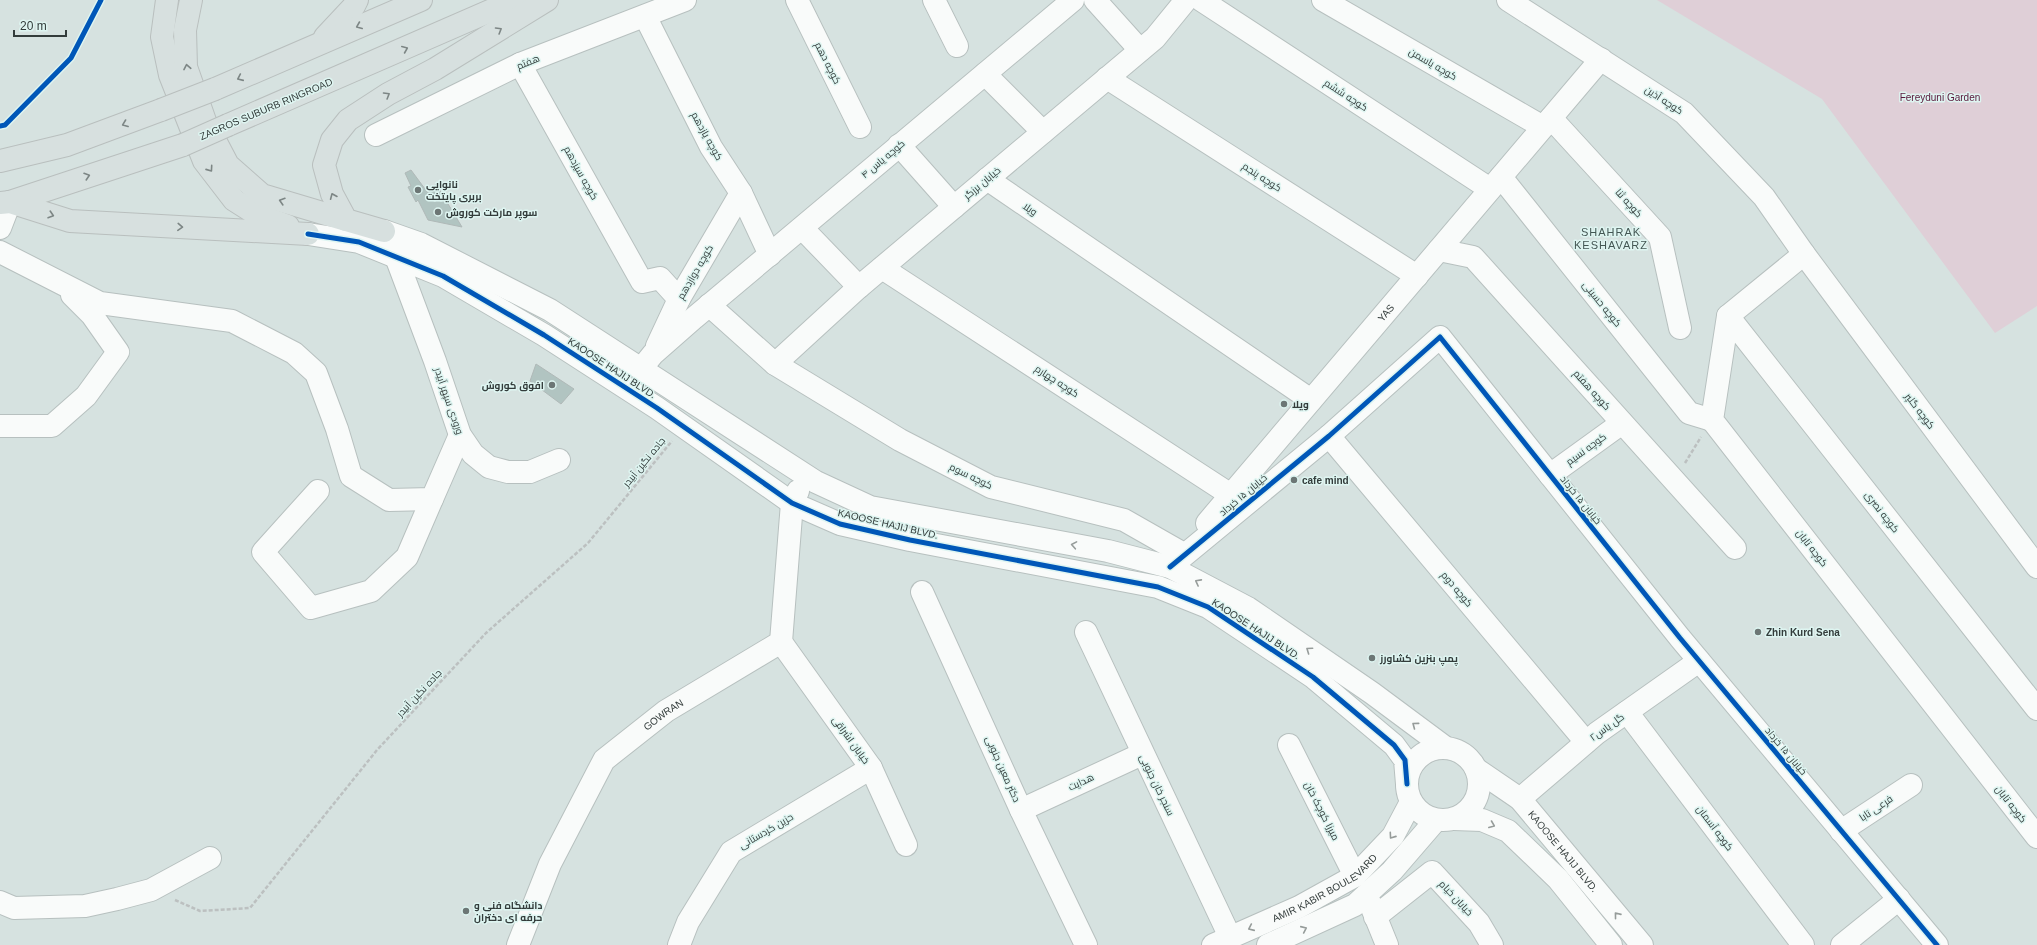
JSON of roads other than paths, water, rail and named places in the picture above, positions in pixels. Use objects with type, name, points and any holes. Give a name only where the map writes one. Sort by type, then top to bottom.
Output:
[{"type":"main road","points":[[166,0],[162,38],[170,75],[204,161],[234,200],[256,214],[308,234]]},
{"type":"main road","points":[[191,0],[185,30],[186,67],[205,121],[228,165],[262,195],[384,231]]},
{"type":"main road","points":[[321,42],[354,6],[357,0]]},
{"type":"main road","points":[[0,161],[67,145],[161,110],[215,89],[421,0]]},
{"type":"main road","name":"ZAGROS SUBURB RINGROAD","points":[[5,202],[182,145],[515,0]]},
{"type":"main road","points":[[346,220],[332,194],[324,165],[332,140],[348,120],[388,94],[435,69],[548,0]]},
{"type":"main road","points":[[5,202],[70,221],[308,234]]},
{"type":"street","name":"هفتم","points":[[376,134],[520,64],[685,0]]},
{"type":"street","name":"کوچه دهم","points":[[797,0],[860,127]]},
{"type":"street","points":[[934,0],[957,46]]},
{"type":"street","name":"کوچه یاس ۴","points":[[647,361],[702,311],[1073,0]]},
{"type":"street","points":[[1096,0],[1140,50]]},
{"type":"street","name":"خیابان برزگر","points":[[775,364],[882,268],[1155,38],[1186,0]]},
{"type":"street","name":"کوچه ششم","points":[[1201,0],[1495,183]]},
{"type":"street","name":"کوچه یاسمن","points":[[1322,0],[1547,122]]},
{"type":"street","name":"کوچه آذین","points":[[1508,0],[1684,113],[1764,197],[1804,254]]},
{"type":"street","name":"کوچه یازدهم","points":[[645,16],[711,147],[740,193],[770,255]]},
{"type":"street","name":"YAS","points":[[1176,560],[1601,59]]},
{"type":"street","name":"کوچه سیزدهم","points":[[520,64],[642,282],[660,278],[679,300]]},
{"type":"street","points":[[984,74],[1043,132]]},
{"type":"street","name":"کوچه پنجم","points":[[1108,78],[1417,276]]},
{"type":"street","name":"کوچه ثنا","points":[[1547,122],[1660,237],[1680,328]]},
{"type":"street","points":[[899,145],[954,207]]},
{"type":"street","name":"ویلا","points":[[987,179],[1311,400]]},
{"type":"street","name":"کوچه حسینی","points":[[1495,183],[1689,413],[1712,420]]},
{"type":"street","name":"کوچه دوازدهم","points":[[647,361],[679,300],[740,193]]},
{"type":"street","points":[[0,228],[5,202]]},
{"type":"street","points":[[802,228],[859,288]]},
{"type":"street","name":"KAOOSE HAJIJ BLVD.","points":[[384,231],[421,244],[647,361],[816,482],[870,507],[1108,551],[1176,560],[1372,693],[1446,748]]},
{"type":"street","name":"KAOOSE HAJIJ BLVD.","points":[[308,234],[359,242],[443,276],[544,335],[684,427],[792,503],[848,526],[910,540],[1158,587],[1208,607],[1313,677],[1394,745],[1405,760],[1409,793]]},
{"type":"street","name":"کوچه هفتم","points":[[1439,250],[1473,257],[1735,548]]},
{"type":"street","points":[[0,252],[100,303],[232,321],[294,353],[316,373],[337,429],[351,476],[388,500],[432,499]]},
{"type":"street","points":[[1712,420],[1728,316],[1804,254]]},
{"type":"street","name":"کوچه گلپر","points":[[1804,254],[2037,567]]},
{"type":"street","name":"ورودی سپهر آبیدر","points":[[396,257],[460,435],[472,454],[489,466],[508,472],[530,472],[559,460]]},
{"type":"street","name":"کوچه چهارم","points":[[882,268],[1231,495]]},
{"type":"street","points":[[0,426],[52,426],[86,396],[118,352],[92,315],[59,282]]},
{"type":"street","name":"کوچه سوم","points":[[702,311],[775,364],[900,440],[991,487],[1124,520],[1176,560]]},
{"type":"street","name":"کوچه نصری","points":[[1728,316],[2037,709]]},
{"type":"street","name":"خیابان ۱۵ خرداد","points":[[1176,560],[1329,436],[1440,337],[1699,661],[1937,945]]},
{"type":"street","name":"کوچه تابان","points":[[1712,420],[2037,837]]},
{"type":"street","name":"کوچه نسیم","points":[[1550,475],[1622,423]]},
{"type":"street","points":[[318,491],[263,552],[311,608],[371,591],[407,557],[460,435]]},
{"type":"street","name":"کوچه دوم","points":[[1329,436],[1586,742]]},
{"type":"street","points":[[782,642],[792,503],[807,476]]},
{"type":"street","points":[[1158,587],[1176,560]]},
{"type":"street","name":"دکتر معین جنوبی","points":[[922,592],[1021,810],[1086,945]]},
{"type":"street","name":"سنجر خان جنوبی","points":[[1086,632],[1142,754],[1221,941]]},
{"type":"street","name":"خیابان اشراقی","points":[[782,642],[872,768],[906,845]]},
{"type":"street","name":"GOWRAN","points":[[518,945],[550,864],[604,760],[666,711],[782,642]]},
{"type":"street","name":"گل یاس۲","points":[[1520,798],[1586,742],[1699,661]]},
{"type":"street","name":"کوچه آسمان","points":[[1627,712],[1803,945]]},
{"type":"street","name":"میرزا کوچک خان","points":[[1289,745],[1355,876]]},
{"type":"street","points":[[1268,945],[1355,905],[1445,819],[1467,811],[1476,799],[1479,784],[1476,769],[1464,754],[1446,748],[1427,752],[1418,757],[1410,770],[1409,793],[1418,810],[1426,816],[1445,819],[1482,820],[1508,831],[1558,879],[1611,945]]},
{"type":"street","name":"هدایت","points":[[1021,810],[1142,754]]},
{"type":"street","name":"حزین کردستانی","points":[[679,945],[688,922],[731,852],[872,768]]},
{"type":"street","name":"KAOOSE HAJIJ BLVD.","points":[[1476,769],[1520,798],[1642,945]]},
{"type":"street","name":"فرعی تابا","points":[[1841,831],[1911,785]]},
{"type":"street","name":"AMIR KABIR BOULEVARD","points":[[1221,941],[1298,907],[1355,876],[1393,836],[1409,793]]},
{"type":"street","points":[[0,902],[14,908],[85,906],[151,890],[210,858]]},
{"type":"street","name":"خیابان خیام","points":[[1375,917],[1432,872],[1479,922],[1492,945]]},
{"type":"street","points":[[1366,895],[1387,945]]},
{"type":"street","points":[[1842,945],[1899,900]]},
{"type":"place","name":"نانوایی بربری پایتخت","points":[[418,190]]},
{"type":"place","name":"سوپر مارکت کوروش","points":[[438,212]]},
{"type":"place","name":"افوق کوروش","points":[[552,385]]},
{"type":"place","name":"ویلا","points":[[1284,404]]},
{"type":"place","name":"cafe mind","points":[[1294,480]]},
{"type":"place","name":"Zhin Kurd Sena","points":[[1758,632]]},
{"type":"place","name":"پمپ بنزین کشاورز","points":[[1372,658]]},
{"type":"place","name":"دانشگاه فنی و حرفه ای دختران","points":[[466,911]]},
{"type":"district","name":"SHAHRAK KESHAVARZ","points":[[1611,238]]},
{"type":"park label","name":"Fereyduni Garden","points":[[1940,97]]}]
